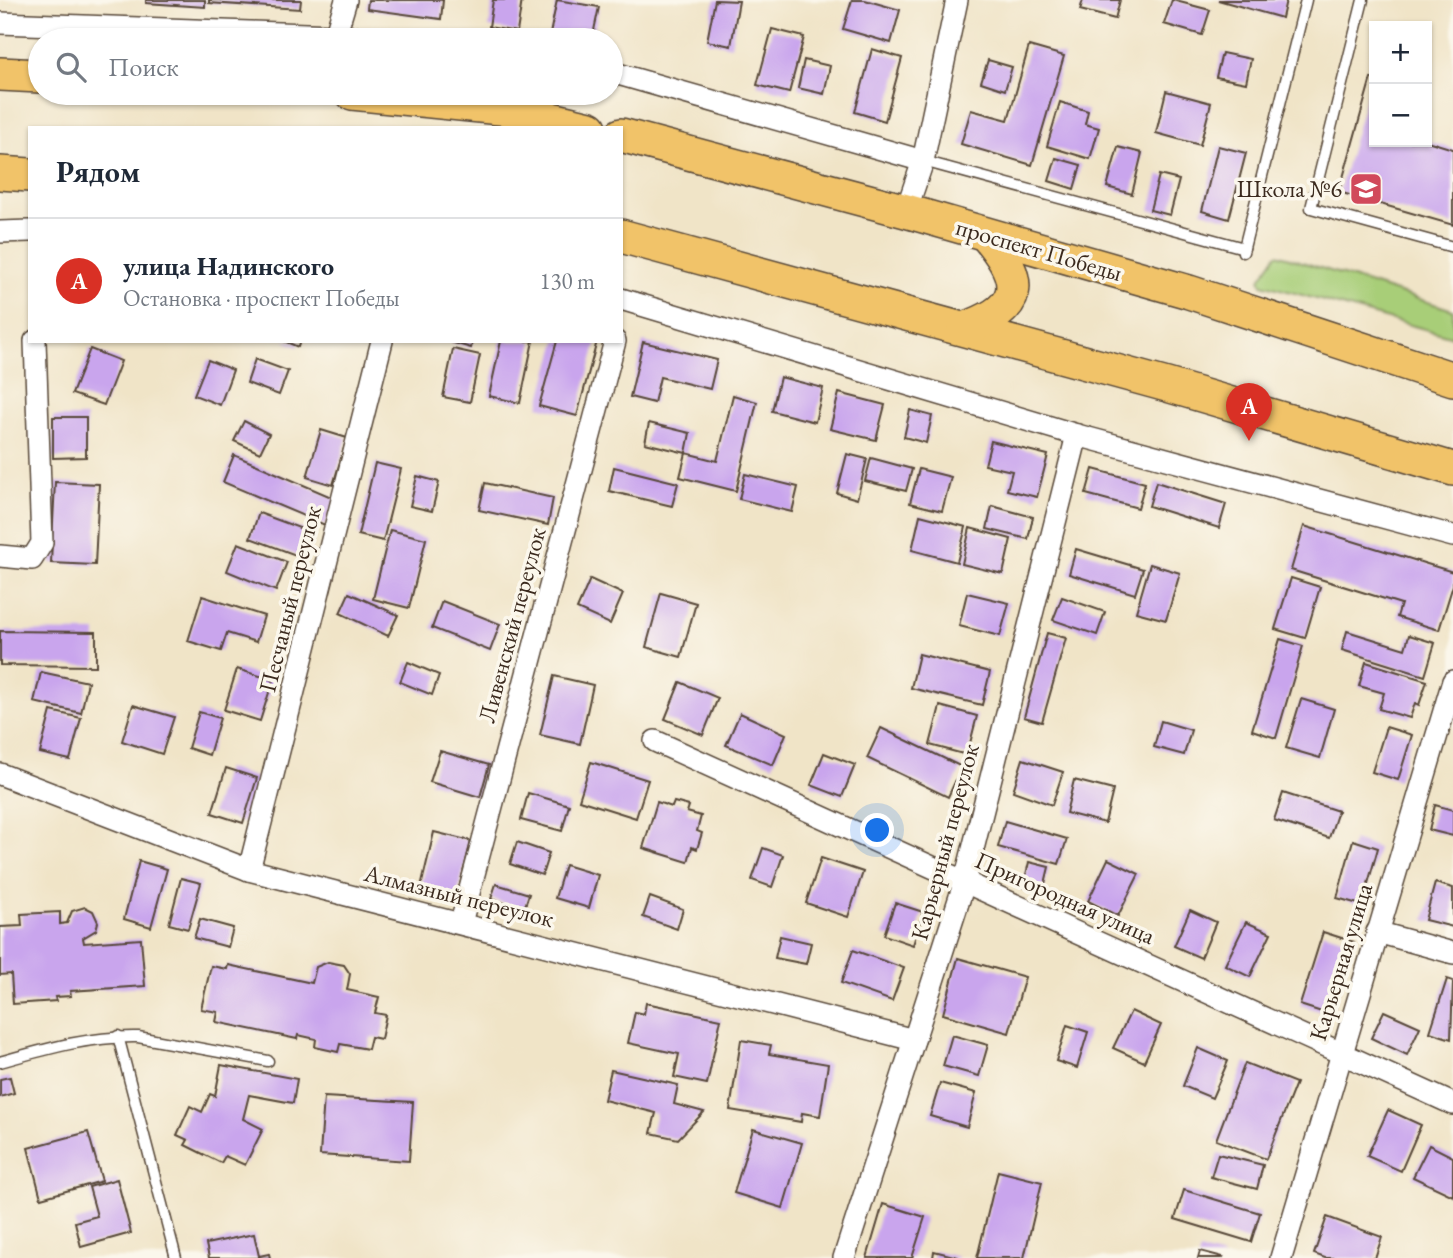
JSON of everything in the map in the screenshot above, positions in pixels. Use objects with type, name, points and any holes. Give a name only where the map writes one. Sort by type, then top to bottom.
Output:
[{"type":"main road","points":[[0,74],[28,75]]},
{"type":"main road","points":[[470,105],[510,109],[582,126]]},
{"type":"main road","name":"проспект Победы","points":[[623,136],[906,211],[1189,292],[1453,379]]},
{"type":"main road","points":[[0,173],[28,175]]},
{"type":"main road","points":[[964,329],[987,321],[1004,310],[1013,295],[1009,269],[1001,252],[987,236]]},
{"type":"main road","points":[[623,237],[964,329],[1453,469]]},
{"type":"street","points":[[337,28],[346,0]]},
{"type":"street","points":[[906,211],[923,161],[957,0]]},
{"type":"street","points":[[0,23],[111,28]]},
{"type":"street","points":[[623,75],[923,161]]},
{"type":"street","points":[[0,232],[28,231]]},
{"type":"street","points":[[623,305],[1077,435],[1453,536]]},
{"type":"street","points":[[0,556],[32,559],[42,543],[35,343]]},
{"type":"street","name":"Песчаный переулок","points":[[249,870],[381,343]]},
{"type":"street","name":"Ливенский переулок","points":[[461,923],[614,343]]},
{"type":"street","name":"Карьерный переулок","points":[[844,1258],[965,881],[1077,435]]},
{"type":"street","name":"Карьерная улица","points":[[1281,1258],[1453,681]]},
{"type":"street","name":"Пригородная улица","points":[[655,741],[1453,1104]]},
{"type":"street","name":"Алмазный переулок","points":[[0,774],[249,870],[914,1040]]},
{"type":"street","points":[[1377,932],[1453,953]]},
{"type":"lane","points":[[923,161],[1244,251],[1306,0]]},
{"type":"lane","points":[[1363,0],[1311,208],[1453,247]]},
{"type":"lane","points":[[0,1062],[66,1044],[118,1036],[138,1037],[268,1061]]},
{"type":"lane","points":[[118,1036],[176,1258]]},
{"type":"green space","points":[[1277,254],[1453,310],[1453,337],[1262,284],[1260,279]]},
{"type":"building","points":[[146,0],[205,0],[205,7],[146,3]]},
{"type":"building","points":[[209,0],[301,0],[300,9],[209,3]]},
{"type":"building","points":[[368,0],[443,0],[441,19],[367,9]]},
{"type":"building","points":[[493,0],[522,0],[518,28],[489,27]]},
{"type":"building","points":[[557,0],[599,7],[595,28],[551,28]]},
{"type":"building","points":[[715,0],[739,1],[731,46],[707,41]]},
{"type":"building","points":[[852,0],[865,0],[900,10],[891,43],[843,29]]},
{"type":"building","points":[[1083,0],[1120,0],[1115,19],[1080,10]]},
{"type":"building","points":[[1172,0],[1210,10],[1202,35],[1164,24]]},
{"type":"building","points":[[1218,0],[1286,0],[1282,18]]},
{"type":"building","points":[[772,29],[804,37],[789,93],[757,85]]},
{"type":"building","points":[[1029,46],[1064,56],[1032,165],[961,144],[971,110],[1008,120]]},
{"type":"building","points":[[872,49],[902,58],[885,121],[855,112]]},
{"type":"building","points":[[1222,53],[1251,59],[1246,83],[1216,77]]},
{"type":"building","points":[[804,60],[830,66],[824,94],[798,88]]},
{"type":"building","points":[[988,60],[1012,67],[1005,90],[981,82]]},
{"type":"building","points":[[1369,85],[1369,147],[1432,147],[1432,143],[1453,149],[1453,225],[1339,192]]},
{"type":"building","points":[[1166,91],[1211,103],[1200,145],[1156,133]]},
{"type":"building","points":[[1060,102],[1088,111],[1085,124],[1099,128],[1090,159],[1047,146]]},
{"type":"building","points":[[1218,146],[1246,153],[1229,219],[1202,211]]},
{"type":"building","points":[[1118,147],[1142,153],[1132,194],[1107,187]]},
{"type":"building","points":[[1056,158],[1081,165],[1074,189],[1049,181]]},
{"type":"building","points":[[1159,175],[1179,180],[1170,215],[1150,210]]},
{"type":"building","points":[[643,342],[717,360],[710,389],[660,377],[654,403],[630,397]]},
{"type":"building","points":[[454,343],[472,343],[471,348]]},
{"type":"building","points":[[501,343],[533,343],[520,403],[489,396]]},
{"type":"building","points":[[556,343],[596,343],[577,416],[539,406]]},
{"type":"building","points":[[90,349],[121,361],[104,405],[72,394]]},
{"type":"building","points":[[453,349],[480,355],[470,402],[443,397]]},
{"type":"building","points":[[255,359],[288,371],[279,395],[247,383]]},
{"type":"building","points":[[208,360],[233,370],[220,405],[194,395]]},
{"type":"building","points":[[780,377],[823,388],[815,422],[772,411]]},
{"type":"building","points":[[839,393],[885,405],[876,440],[830,429]]},
{"type":"building","points":[[733,395],[757,402],[736,491],[680,477],[686,453],[717,461]]},
{"type":"building","points":[[910,410],[932,416],[926,443],[904,437]]},
{"type":"building","points":[[53,417],[86,417],[86,457],[53,458]]},
{"type":"building","points":[[244,421],[269,434],[260,453],[234,441]]},
{"type":"building","points":[[649,423],[690,433],[686,453],[645,443]]},
{"type":"building","points":[[321,430],[347,438],[333,485],[307,477]]},
{"type":"building","points":[[991,441],[1048,455],[1037,497],[1007,490],[1012,471],[985,465]]},
{"type":"building","points":[[847,454],[867,459],[857,499],[837,493]]},
{"type":"building","points":[[234,455],[336,499],[325,525],[223,482]]},
{"type":"building","points":[[871,458],[912,469],[906,491],[865,481]]},
{"type":"building","points":[[375,463],[401,469],[383,541],[358,535]]},
{"type":"building","points":[[614,467],[678,483],[672,506],[609,491]]},
{"type":"building","points":[[919,469],[951,477],[942,511],[910,503]]},
{"type":"building","points":[[1093,469],[1145,483],[1138,508],[1086,494]]},
{"type":"building","points":[[745,474],[798,487],[792,512],[739,499]]},
{"type":"building","points":[[417,476],[439,482],[432,511],[410,506]]},
{"type":"building","points":[[55,482],[99,484],[95,565],[51,563]]},
{"type":"building","points":[[1156,482],[1226,504],[1219,528],[1149,506]]},
{"type":"building","points":[[485,483],[553,498],[548,525],[479,510]]},
{"type":"building","points":[[992,506],[1033,517],[1028,539],[987,529]]},
{"type":"building","points":[[259,513],[313,533],[304,558],[250,538]]},
{"type":"building","points":[[920,515],[966,527],[957,562],[912,550]]},
{"type":"building","points":[[1304,526],[1453,572],[1453,585],[1439,630],[1397,617],[1401,604],[1291,570]]},
{"type":"building","points":[[970,528],[1011,539],[1003,574],[962,564]]},
{"type":"building","points":[[390,530],[426,539],[409,608],[373,599]]},
{"type":"building","points":[[238,543],[287,562],[276,591],[227,571]]},
{"type":"building","points":[[1076,549],[1143,569],[1135,594],[1069,574]]},
{"type":"building","points":[[1150,564],[1180,573],[1166,620],[1136,612]]},
{"type":"building","points":[[1291,578],[1320,587],[1305,638],[1275,629]]},
{"type":"building","points":[[590,579],[623,594],[610,624],[577,609]]},
{"type":"building","points":[[349,593],[398,615],[388,636],[340,613]]},
{"type":"building","points":[[661,593],[696,603],[681,657],[646,647]]},
{"type":"building","points":[[967,593],[1009,603],[1000,636],[959,626]]},
{"type":"building","points":[[202,596],[264,616],[256,642],[227,633],[221,651],[188,641]]},
{"type":"building","points":[[1062,597],[1105,612],[1097,635],[1053,620]]},
{"type":"building","points":[[442,601],[500,624],[490,651],[432,628]]},
{"type":"building","points":[[0,631],[96,632],[96,666],[0,665]]},
{"type":"building","points":[[1347,631],[1405,649],[1409,635],[1435,643],[1425,676],[1342,650]]},
{"type":"building","points":[[1047,633],[1066,638],[1042,722],[1024,717]]},
{"type":"building","points":[[1280,639],[1303,646],[1276,738],[1252,730]]},
{"type":"building","points":[[919,654],[990,672],[982,705],[911,688]]},
{"type":"building","points":[[408,662],[439,675],[432,695],[400,682]]},
{"type":"building","points":[[1366,662],[1427,681],[1419,705],[1415,703],[1410,718],[1379,709],[1384,693],[1359,686]]},
{"type":"building","points":[[237,669],[273,680],[260,721],[224,710]]},
{"type":"building","points":[[41,672],[88,682],[81,713],[34,702]]},
{"type":"building","points":[[554,676],[593,685],[580,744],[540,735]]},
{"type":"building","points":[[680,682],[718,698],[703,735],[665,719]]},
{"type":"building","points":[[1301,699],[1334,709],[1320,758],[1286,748]]},
{"type":"building","points":[[133,705],[174,717],[162,754],[122,741]]},
{"type":"building","points":[[940,706],[977,716],[967,755],[930,745]]},
{"type":"building","points":[[51,711],[81,718],[70,760],[40,753]]},
{"type":"building","points":[[199,712],[220,718],[209,755],[188,748]]},
{"type":"building","points":[[740,713],[786,734],[773,765],[726,745]]},
{"type":"building","points":[[1161,721],[1191,730],[1184,755],[1154,747]]},
{"type":"building","points":[[1386,727],[1412,735],[1398,780],[1372,772]]},
{"type":"building","points":[[881,728],[962,767],[948,797],[867,758]]},
{"type":"building","points":[[440,751],[489,765],[480,797],[430,782]]},
{"type":"building","points":[[824,753],[855,765],[842,797],[811,785]]},
{"type":"building","points":[[1023,759],[1063,772],[1052,805],[1013,791]]},
{"type":"building","points":[[591,762],[648,780],[636,818],[579,800]]},
{"type":"building","points":[[226,768],[257,778],[243,823],[212,813]]},
{"type":"building","points":[[1074,780],[1113,790],[1105,823],[1066,813]]},
{"type":"building","points":[[528,793],[569,805],[562,831],[521,820]]},
{"type":"building","points":[[1283,793],[1338,811],[1329,838],[1274,820]]},
{"type":"building","points":[[657,802],[672,807],[674,802],[689,806],[687,812],[701,816],[697,831],[702,833],[697,849],[692,847],[688,862],[643,848]]},
{"type":"building","points":[[1435,805],[1453,810],[1453,836],[1429,830]]},
{"type":"building","points":[[1005,821],[1067,839],[1059,864],[998,847]]},
{"type":"building","points":[[434,832],[471,841],[457,896],[421,887]]},
{"type":"building","points":[[1353,840],[1378,848],[1362,905],[1337,898]]},
{"type":"building","points":[[517,842],[549,853],[542,875],[510,864]]},
{"type":"building","points":[[763,848],[783,855],[772,887],[752,880]]},
{"type":"building","points":[[821,858],[863,872],[848,917],[806,903]]},
{"type":"building","points":[[1108,859],[1139,874],[1118,916],[1088,901]]},
{"type":"building","points":[[139,861],[167,869],[151,927],[124,919]]},
{"type":"building","points":[[1029,862],[1049,867],[1043,892],[1023,887]]},
{"type":"building","points":[[565,865],[598,875],[589,908],[555,898]]},
{"type":"building","points":[[181,878],[201,883],[188,929],[169,924]]},
{"type":"building","points":[[1435,883],[1453,888],[1453,927],[1425,920]]},
{"type":"building","points":[[496,884],[529,894],[524,909],[491,899]]},
{"type":"building","points":[[650,897],[683,909],[677,929],[643,917]]},
{"type":"building","points":[[895,903],[923,912],[913,945],[884,935]]},
{"type":"building","points":[[85,907],[93,911],[98,922],[96,930],[83,938],[84,943],[141,939],[145,986],[70,991],[71,996],[55,997],[56,1001],[13,1004],[11,974],[0,975],[0,927],[22,926],[21,914],[60,912],[60,924],[67,923],[72,911]]},
{"type":"building","points":[[1190,910],[1216,922],[1201,958],[1174,946]]},
{"type":"building","points":[[200,919],[233,928],[228,947],[194,938]]},
{"type":"building","points":[[1246,922],[1271,933],[1250,977],[1225,965]]},
{"type":"building","points":[[1323,932],[1354,942],[1331,1015],[1300,1005]]},
{"type":"building","points":[[780,936],[811,943],[806,964],[775,958]]},
{"type":"building","points":[[853,950],[904,968],[892,1001],[841,983]]},
{"type":"building","points":[[958,958],[1025,977],[1009,1033],[943,1014]]},
{"type":"building","points":[[328,962],[344,965],[350,974],[347,990],[379,997],[375,1013],[386,1015],[381,1039],[371,1037],[368,1049],[340,1044],[338,1052],[315,1047],[316,1039],[298,1035],[297,1039],[216,1022],[218,1012],[201,1009],[211,966],[227,969],[228,965],[312,983],[316,967]]},
{"type":"building","points":[[1447,979],[1453,981],[1451,1039],[1430,1032]]},
{"type":"building","points":[[646,1003],[721,1019],[707,1084],[674,1077],[679,1054],[628,1043],[635,1012],[644,1014]]},
{"type":"building","points":[[1131,1011],[1161,1025],[1144,1062],[1113,1048]]},
{"type":"building","points":[[1384,1011],[1420,1027],[1407,1055],[1371,1038]]},
{"type":"building","points":[[1067,1025],[1088,1032],[1077,1068],[1056,1061]]},
{"type":"building","points":[[952,1035],[988,1045],[979,1076],[943,1066]]},
{"type":"building","points":[[741,1040],[771,1045],[769,1054],[828,1064],[820,1116],[802,1113],[801,1122],[730,1110]]},
{"type":"building","points":[[1198,1048],[1228,1061],[1212,1098],[1183,1086]]},
{"type":"building","points":[[1245,1063],[1296,1083],[1266,1159],[1216,1140]]},
{"type":"building","points":[[221,1065],[297,1079],[293,1103],[249,1095],[243,1119],[263,1129],[245,1165],[225,1156],[221,1163],[185,1145],[188,1140],[177,1135],[190,1106],[202,1112],[210,1094],[215,1096]]},
{"type":"building","points":[[611,1070],[678,1085],[674,1104],[704,1112],[678,1139],[651,1133],[656,1113],[604,1100]]},
{"type":"building","points":[[10,1077],[14,1093],[0,1097],[0,1079]]},
{"type":"building","points":[[940,1083],[976,1093],[967,1127],[930,1116]]},
{"type":"building","points":[[324,1097],[413,1102],[409,1161],[320,1155]]},
{"type":"building","points":[[1388,1110],[1421,1125],[1401,1171],[1367,1156]]},
{"type":"building","points":[[753,1129],[802,1143],[783,1208],[734,1193]]},
{"type":"building","points":[[88,1132],[102,1181],[41,1198],[28,1148]]},
{"type":"building","points":[[1429,1145],[1453,1157],[1453,1196],[1413,1177]]},
{"type":"building","points":[[1218,1154],[1263,1165],[1257,1189],[1211,1177]]},
{"type":"building","points":[[998,1171],[1042,1182],[1024,1258],[977,1258]]},
{"type":"building","points":[[117,1179],[131,1233],[81,1247],[75,1222],[97,1216],[89,1187]]},
{"type":"building","points":[[1184,1190],[1260,1213],[1251,1242],[1175,1219]]},
{"type":"building","points":[[883,1204],[925,1217],[912,1258],[867,1258]]},
{"type":"building","points":[[1327,1217],[1382,1237],[1375,1258],[1325,1258],[1314,1254]]},
{"type":"building","points":[[254,1234],[259,1256],[269,1254],[270,1258],[209,1258],[206,1244]]},
{"type":"building","points":[[934,1251],[958,1257],[958,1258],[933,1258]]},
{"type":"building","points":[[1200,1251],[1223,1257],[1198,1258]]},
{"type":"place","name":"Школа №6","points":[[1366,189]]},
{"type":"place","name":"улица Надинского","points":[[1249,441]]}]
